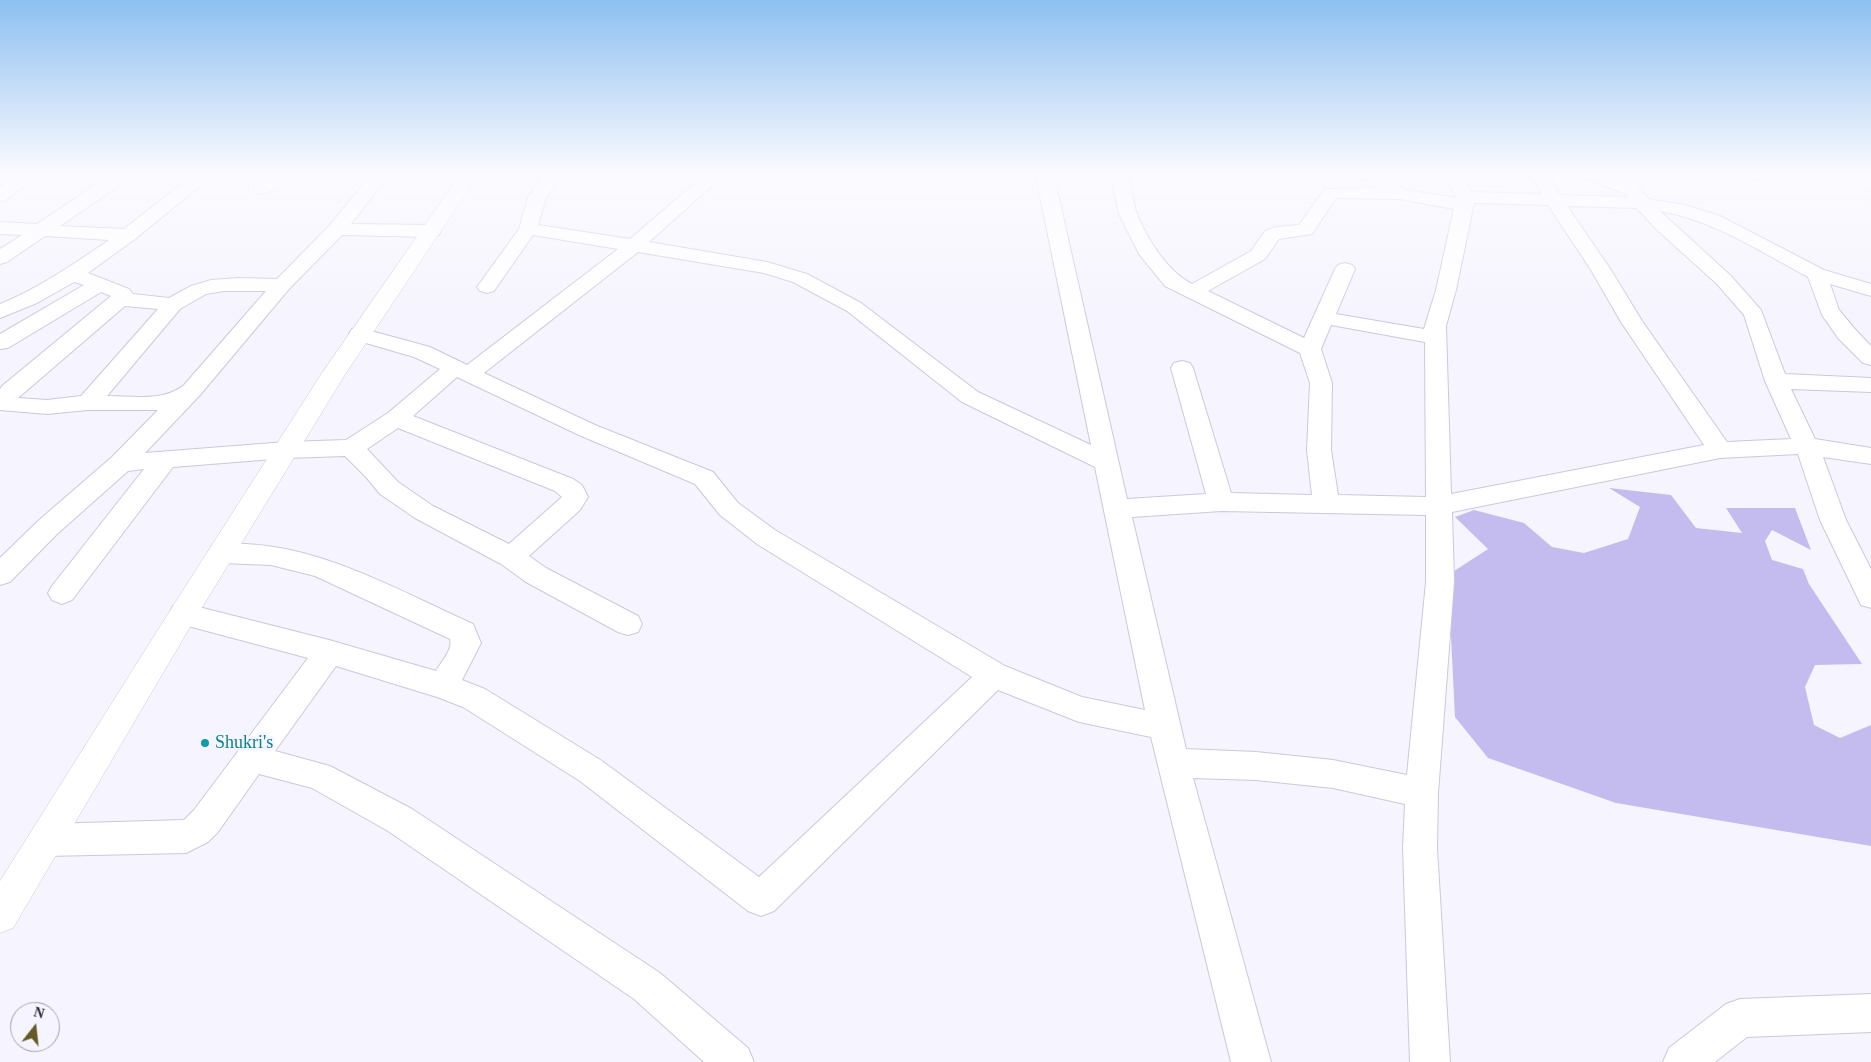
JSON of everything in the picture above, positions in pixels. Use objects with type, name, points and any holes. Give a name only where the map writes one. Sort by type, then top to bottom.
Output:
[{"type":"street","points":[[0,258],[53,222]]},
{"type":"street","points":[[0,312],[30,299],[73,274],[145,222]]},
{"type":"street","points":[[0,575],[47,528],[121,463],[192,390],[282,285],[343,222]]},
{"type":"street","points":[[0,915],[183,614],[286,450],[360,334],[439,222]]},
{"type":"street","points":[[487,287],[528,229],[530,222]]},
{"type":"street","points":[[121,463],[286,450],[351,448],[396,418],[633,246],[661,222]]},
{"type":"street","points":[[1055,222],[1164,727],[1251,1062]]},
{"type":"street","points":[[1132,222],[1149,254],[1172,282],[1310,349]]},
{"type":"street","points":[[1192,292],[1258,255],[1276,232],[1304,230],[1310,222]]},
{"type":"street","points":[[1430,1062],[1420,848],[1422,793],[1440,582],[1434,338],[1435,326],[1446,290],[1461,222]]},
{"type":"street","points":[[1568,222],[1601,270],[1632,322],[1720,450]]},
{"type":"street","points":[[1663,222],[1742,299],[1754,314],[1776,381],[1815,465],[1834,520],[1871,596]]},
{"type":"street","points":[[1716,222],[1817,274],[1871,290]]},
{"type":"street","points":[[0,228],[128,235]]},
{"type":"street","points":[[337,229],[432,232]]},
{"type":"street","points":[[528,229],[767,268],[800,278],[854,307],[970,396],[1009,417],[1108,463]]},
{"type":"street","points":[[1326,503],[1319,450],[1322,383],[1310,349],[1345,269]]},
{"type":"street","points":[[73,274],[122,293],[124,296],[10,391],[4,403],[16,407],[88,403],[167,403],[184,397]]},
{"type":"street","points":[[1817,274],[1829,311],[1846,333],[1871,358]]},
{"type":"street","points":[[0,343],[99,285]]},
{"type":"street","points":[[88,403],[173,305],[185,295],[204,287],[217,285],[282,285]]},
{"type":"street","points":[[121,298],[173,305]]},
{"type":"street","points":[[1324,318],[1434,338]]},
{"type":"street","points":[[360,334],[422,352],[587,430],[704,478],[729,509],[766,537],[956,653],[994,674],[1079,709],[1164,727]]},
{"type":"street","points":[[1182,368],[1221,502]]},
{"type":"street","points":[[1776,381],[1871,386]]},
{"type":"street","points":[[396,418],[564,485],[573,491],[575,497],[571,504],[512,557]]},
{"type":"street","points":[[1117,509],[1221,502],[1438,506],[1720,450],[1806,446],[1871,456]]},
{"type":"street","points":[[351,448],[375,471],[389,488],[424,512],[512,557],[536,575],[628,624]]},
{"type":"street","points":[[62,592],[165,460]]},
{"type":"street","points":[[222,553],[272,555],[322,568],[463,632],[466,643],[443,686]]},
{"type":"street","points":[[183,614],[329,652],[443,686],[474,698],[591,771],[761,899],[994,674]]},
{"type":"street","points":[[46,840],[186,837],[196,831],[206,821],[329,652]]},
{"type":"street","points":[[250,758],[319,776],[400,820],[647,986],[734,1062]]},
{"type":"street","points":[[1173,763],[1256,766],[1333,774],[1422,793]]},
{"type":"street","points":[[1683,1062],[1740,1018],[1871,1013]]},
{"type":"shaded area","points":[[1609,488],[1671,495],[1696,528],[1742,533],[1726,508],[1795,508],[1811,550],[1772,530],[1765,541],[1772,560],[1803,569],[1809,584],[1862,664],[1815,665],[1805,687],[1814,725],[1840,738],[1871,725],[1871,846],[1616,803],[1488,758],[1455,717],[1448,575],[1488,549],[1455,517],[1474,510],[1524,523],[1552,547],[1584,553],[1628,539],[1640,507]]},
{"type":"place","name":"Shukri's","points":[[205,743]]}]
